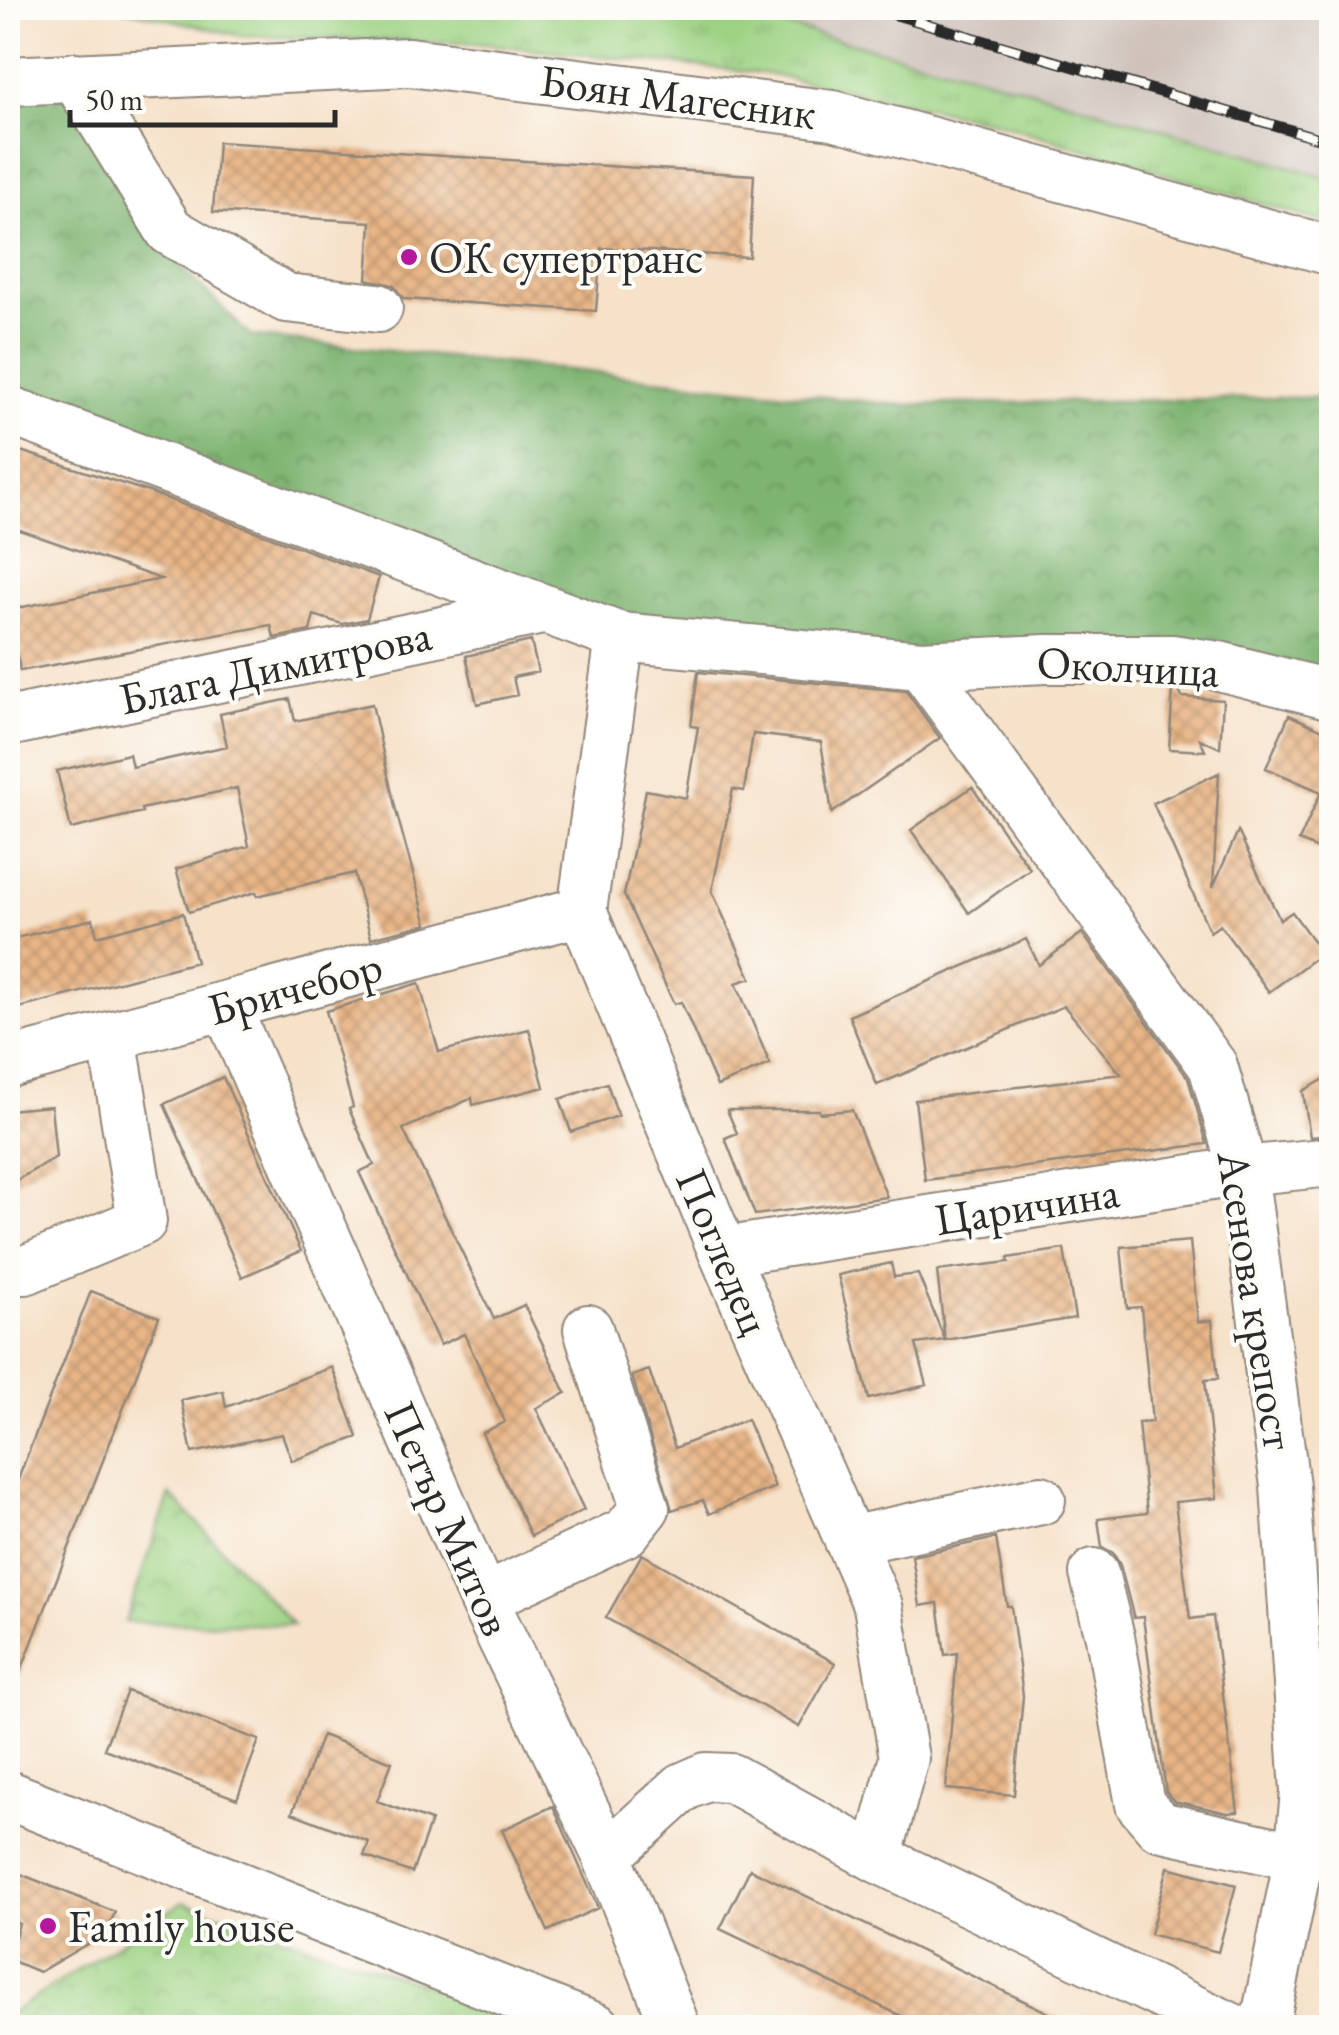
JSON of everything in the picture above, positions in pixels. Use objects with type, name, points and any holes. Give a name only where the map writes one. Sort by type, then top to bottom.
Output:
[{"type":"street","name":"Боян Магесник","points":[[8,81],[410,62],[833,116],[1332,251]]},
{"type":"street","points":[[75,77],[170,231],[286,298],[378,308]]},
{"type":"street","points":[[8,410],[620,637],[921,665]]},
{"type":"street","name":"Блага Димитрова","points":[[8,722],[542,610]]},
{"type":"street","points":[[582,912],[620,637]]},
{"type":"street","name":"Околчица","points":[[921,665],[1172,659],[1219,666],[1332,695]]},
{"type":"street","name":"Асенова крепост","points":[[921,665],[1213,1066],[1243,1171],[1284,1486],[1305,1791],[1299,1857],[1264,2028]]},
{"type":"street","name":"Бричебор","points":[[8,1064],[582,912]]},
{"type":"street","name":"Погледец","points":[[582,912],[878,1606],[904,1758],[877,1858]]},
{"type":"street","name":"Петър Митов","points":[[226,1006],[483,1599],[607,1856],[676,2028]]},
{"type":"street","points":[[8,1270],[25,1270],[142,1221],[112,1036]]},
{"type":"street","name":"Царичина","points":[[724,1252],[1243,1171],[1332,1162]]},
{"type":"street","points":[[483,1599],[626,1532],[645,1508],[588,1328]]},
{"type":"street","points":[[849,1541],[1041,1500]]},
{"type":"street","points":[[1094,1573],[1110,1637],[1140,1804],[1159,1826],[1299,1857]]},
{"type":"street","points":[[607,1856],[683,1787],[706,1777],[731,1778],[877,1858],[1232,2028]]},
{"type":"street","points":[[8,1795],[597,2028]]},
{"type":"shaded area","points":[[716,8],[1331,8],[1331,179],[1017,86]]},
{"type":"green space","points":[[120,8],[716,8],[1017,86],[1331,179],[1331,225],[992,121],[762,73],[485,44],[242,36]]},
{"type":"green space","points":[[75,77],[167,252],[250,336],[900,405],[1331,397],[1331,695],[620,637],[8,410],[8,81]]},
{"type":"green space","points":[[170,1494],[293,1625],[125,1622]]},
{"type":"green space","points":[[183,1902],[499,2010],[507,2027],[8,2028],[8,2015]]},
{"type":"building","points":[[218,142],[754,175],[749,257],[601,248],[596,311],[404,299],[393,285],[367,279],[371,222],[213,212]]},
{"type":"building","points":[[8,447],[149,492],[379,577],[367,619],[342,624],[314,615],[310,631],[274,638],[271,625],[20,671],[8,610],[161,579],[8,526]]},
{"type":"building","points":[[531,641],[538,672],[513,677],[517,695],[477,704],[466,656]]},
{"type":"building","points":[[698,672],[906,691],[940,738],[832,813],[821,742],[753,734],[744,791],[733,789],[712,891],[751,978],[736,983],[770,1064],[717,1086],[681,1002],[674,1004],[624,895],[646,790],[686,798],[698,727],[691,726]]},
{"type":"building","points":[[1173,687],[1182,697],[1223,700],[1220,748],[1200,739],[1205,751],[1169,749]]},
{"type":"building","points":[[290,699],[295,721],[372,704],[427,924],[371,938],[354,873],[257,896],[256,892],[189,912],[176,869],[249,846],[237,788],[71,829],[57,771],[129,754],[132,767],[227,746],[220,714]]},
{"type":"building","points":[[1289,715],[1332,734],[1332,855],[1299,841],[1321,792],[1266,768]]},
{"type":"building","points":[[1219,773],[1213,887],[1238,831],[1280,920],[1292,912],[1322,953],[1269,992],[1220,925],[1210,932],[1153,803]]},
{"type":"building","points":[[972,787],[1030,869],[969,913],[911,830]]},
{"type":"building","points":[[183,913],[196,962],[8,1011],[8,940],[93,919],[97,936]]},
{"type":"building","points":[[1082,933],[1188,1078],[1207,1144],[925,1180],[915,1100],[1121,1074],[1064,1006],[877,1085],[849,1016],[1026,939],[1039,965]]},
{"type":"building","points":[[419,983],[439,1052],[529,1029],[544,1087],[473,1105],[472,1098],[403,1129],[494,1319],[524,1305],[566,1393],[536,1408],[584,1510],[531,1536],[482,1433],[505,1422],[464,1334],[440,1345],[359,1172],[374,1165],[349,1109],[353,1107],[326,1011]]},
{"type":"building","points":[[1332,1075],[1332,1135],[1310,1137],[1303,1091]]},
{"type":"building","points":[[223,1077],[301,1251],[242,1277],[164,1104]]},
{"type":"building","points":[[607,1083],[618,1116],[571,1132],[560,1099]]},
{"type":"building","points":[[51,1106],[56,1157],[8,1185],[8,1110]]},
{"type":"building","points":[[727,1110],[852,1110],[887,1197],[755,1215],[725,1138],[737,1133]]},
{"type":"building","points":[[1190,1241],[1198,1322],[1212,1320],[1218,1379],[1205,1380],[1217,1498],[1175,1502],[1190,1619],[1213,1616],[1238,1812],[1228,1813],[1174,1801],[1166,1792],[1143,1617],[1134,1618],[1120,1565],[1113,1553],[1102,1547],[1098,1519],[1147,1513],[1138,1423],[1152,1422],[1141,1307],[1127,1308],[1121,1247]]},
{"type":"building","points":[[1064,1249],[1075,1318],[945,1340],[937,1271],[1009,1262],[1008,1258]]},
{"type":"building","points":[[891,1263],[894,1277],[918,1274],[945,1340],[916,1344],[927,1385],[869,1399],[838,1275]]},
{"type":"building","points":[[91,1291],[159,1317],[8,1704],[8,1505]]},
{"type":"building","points":[[332,1367],[358,1437],[292,1461],[282,1434],[192,1453],[181,1400],[223,1391],[226,1407]]},
{"type":"building","points":[[649,1370],[675,1448],[747,1419],[775,1487],[709,1514],[703,1500],[672,1510],[632,1376]]},
{"type":"building","points":[[996,1538],[1007,1606],[1011,1606],[1023,1696],[1014,1795],[946,1789],[957,1653],[945,1655],[938,1603],[920,1606],[912,1556]]},
{"type":"building","points":[[642,1554],[835,1663],[799,1727],[606,1618]]},
{"type":"building","points":[[127,1691],[259,1740],[237,1799],[104,1749]]},
{"type":"building","points":[[322,1735],[392,1762],[377,1801],[431,1821],[412,1873],[364,1856],[369,1842],[292,1813]]},
{"type":"building","points":[[553,1806],[598,1908],[548,1931],[502,1830]]},
{"type":"building","points":[[1168,1867],[1236,1885],[1218,1952],[1150,1934]]},
{"type":"building","points":[[8,1869],[115,1912],[106,1933],[39,1972],[8,1959],[19,1924],[8,1919]]},
{"type":"building","points":[[750,1869],[1080,2028],[926,2028],[720,1929]]},
{"type":"railway","points":[[872,8],[1332,142]]},
{"type":"place","name":"ОК супертранс","points":[[409,257]]},
{"type":"place","name":"Family house","points":[[48,1926]]}]
